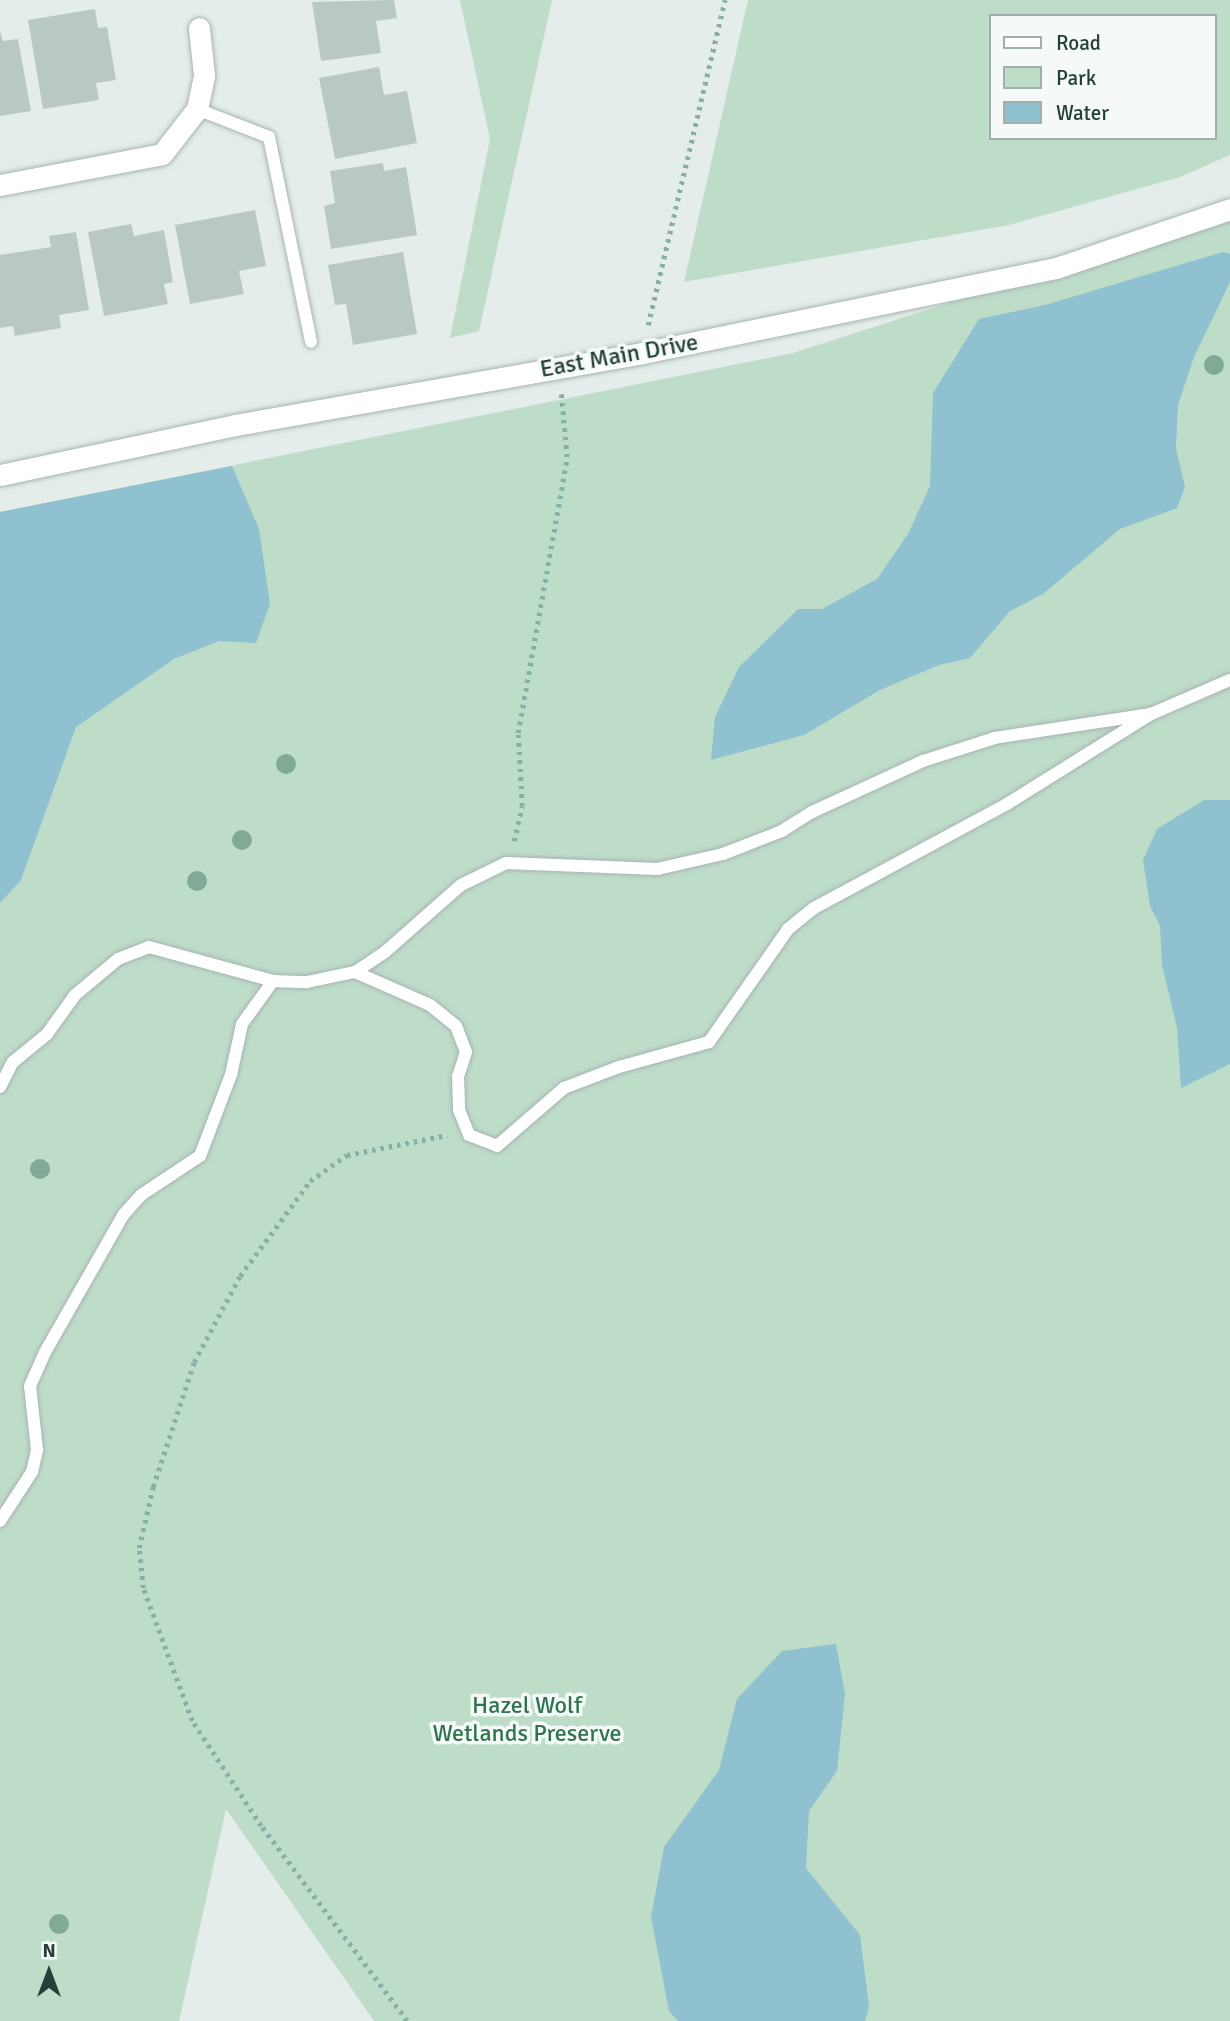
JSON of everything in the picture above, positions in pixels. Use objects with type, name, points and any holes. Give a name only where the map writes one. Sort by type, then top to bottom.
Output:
[{"type":"street","points":[[0,185],[162,154],[181,135],[197,109],[204,75],[198,28]]},
{"type":"street","name":"East Main Drive","points":[[0,475],[235,425],[642,353],[1056,268],[1230,209]]},
{"type":"lane","points":[[197,109],[269,137],[311,342]]},
{"type":"lane","points":[[355,972],[430,1005],[456,1026],[466,1052],[458,1076],[459,1110],[469,1135],[497,1146],[564,1088],[619,1067],[709,1042],[788,929],[814,908],[1007,804],[1152,714],[1230,680]]},
{"type":"lane","points":[[0,1087],[13,1062],[47,1034],[75,995],[118,959],[149,947],[273,981],[307,982],[355,972],[385,952],[461,885],[506,863],[657,869],[723,854],[782,831],[812,812],[923,761],[995,737],[1152,714]]},
{"type":"lane","points":[[0,1521],[32,1472],[37,1450],[30,1386],[44,1354],[124,1214],[141,1195],[200,1156],[231,1075],[242,1024],[273,981]]},
{"type":"path","points":[[642,353],[725,0]]},
{"type":"path","points":[[513,849],[522,806],[518,733],[567,457],[557,368]]},
{"type":"path","points":[[407,2021],[261,1826],[192,1721],[143,1588],[139,1548],[153,1487],[194,1362],[240,1276],[310,1181],[347,1155],[456,1133]]},
{"type":"green space","points":[[460,0],[552,0],[479,331],[450,338],[490,139]]},
{"type":"green space","points":[[748,0],[1230,0],[1230,155],[1180,177],[1009,225],[684,282]]},
{"type":"green space","name":"Hazel Wolf Wetlands Preserve","points":[[1230,212],[1230,2021],[374,2021],[226,1809],[179,2021],[0,2021],[0,512],[793,353]]},
{"type":"water","points":[[1223,252],[1230,254],[1230,282],[1194,357],[1178,405],[1176,448],[1185,487],[1177,508],[1120,529],[1043,594],[1010,611],[970,658],[939,665],[880,690],[804,735],[711,760],[715,717],[739,667],[798,609],[822,609],[877,579],[908,534],[930,486],[933,393],[979,319],[1045,305]]},
{"type":"water","points":[[232,466],[259,529],[270,604],[256,643],[219,641],[174,659],[76,727],[21,880],[0,903],[0,512]]},
{"type":"water","points":[[1204,800],[1230,800],[1230,1064],[1181,1088],[1177,1028],[1162,965],[1160,926],[1150,906],[1143,860],[1157,829]]},
{"type":"water","points":[[836,1644],[845,1694],[837,1771],[809,1811],[806,1868],[860,1935],[869,2007],[865,2021],[678,2021],[669,2011],[651,1917],[664,1847],[719,1770],[737,1699],[782,1651]]},
{"type":"building","points":[[394,0],[397,18],[376,21],[381,53],[321,61],[312,2]]},
{"type":"building","points":[[95,9],[98,28],[107,27],[116,80],[96,83],[99,100],[43,109],[28,20]]},
{"type":"building","points":[[0,31],[3,41],[18,39],[31,111],[0,116]]},
{"type":"building","points":[[379,67],[384,95],[407,91],[417,143],[335,159],[319,78]]},
{"type":"building","points":[[383,163],[384,171],[406,167],[417,235],[331,249],[324,206],[335,203],[330,171]]},
{"type":"building","points":[[255,210],[266,266],[239,271],[244,294],[190,304],[175,225]]},
{"type":"building","points":[[131,224],[134,236],[164,230],[173,282],[164,284],[168,304],[104,316],[88,232]]},
{"type":"building","points":[[76,232],[89,310],[59,315],[61,328],[15,336],[13,326],[0,328],[0,255],[51,247],[49,236]]},
{"type":"building","points":[[403,252],[417,334],[353,345],[346,304],[335,305],[328,265]]}]
